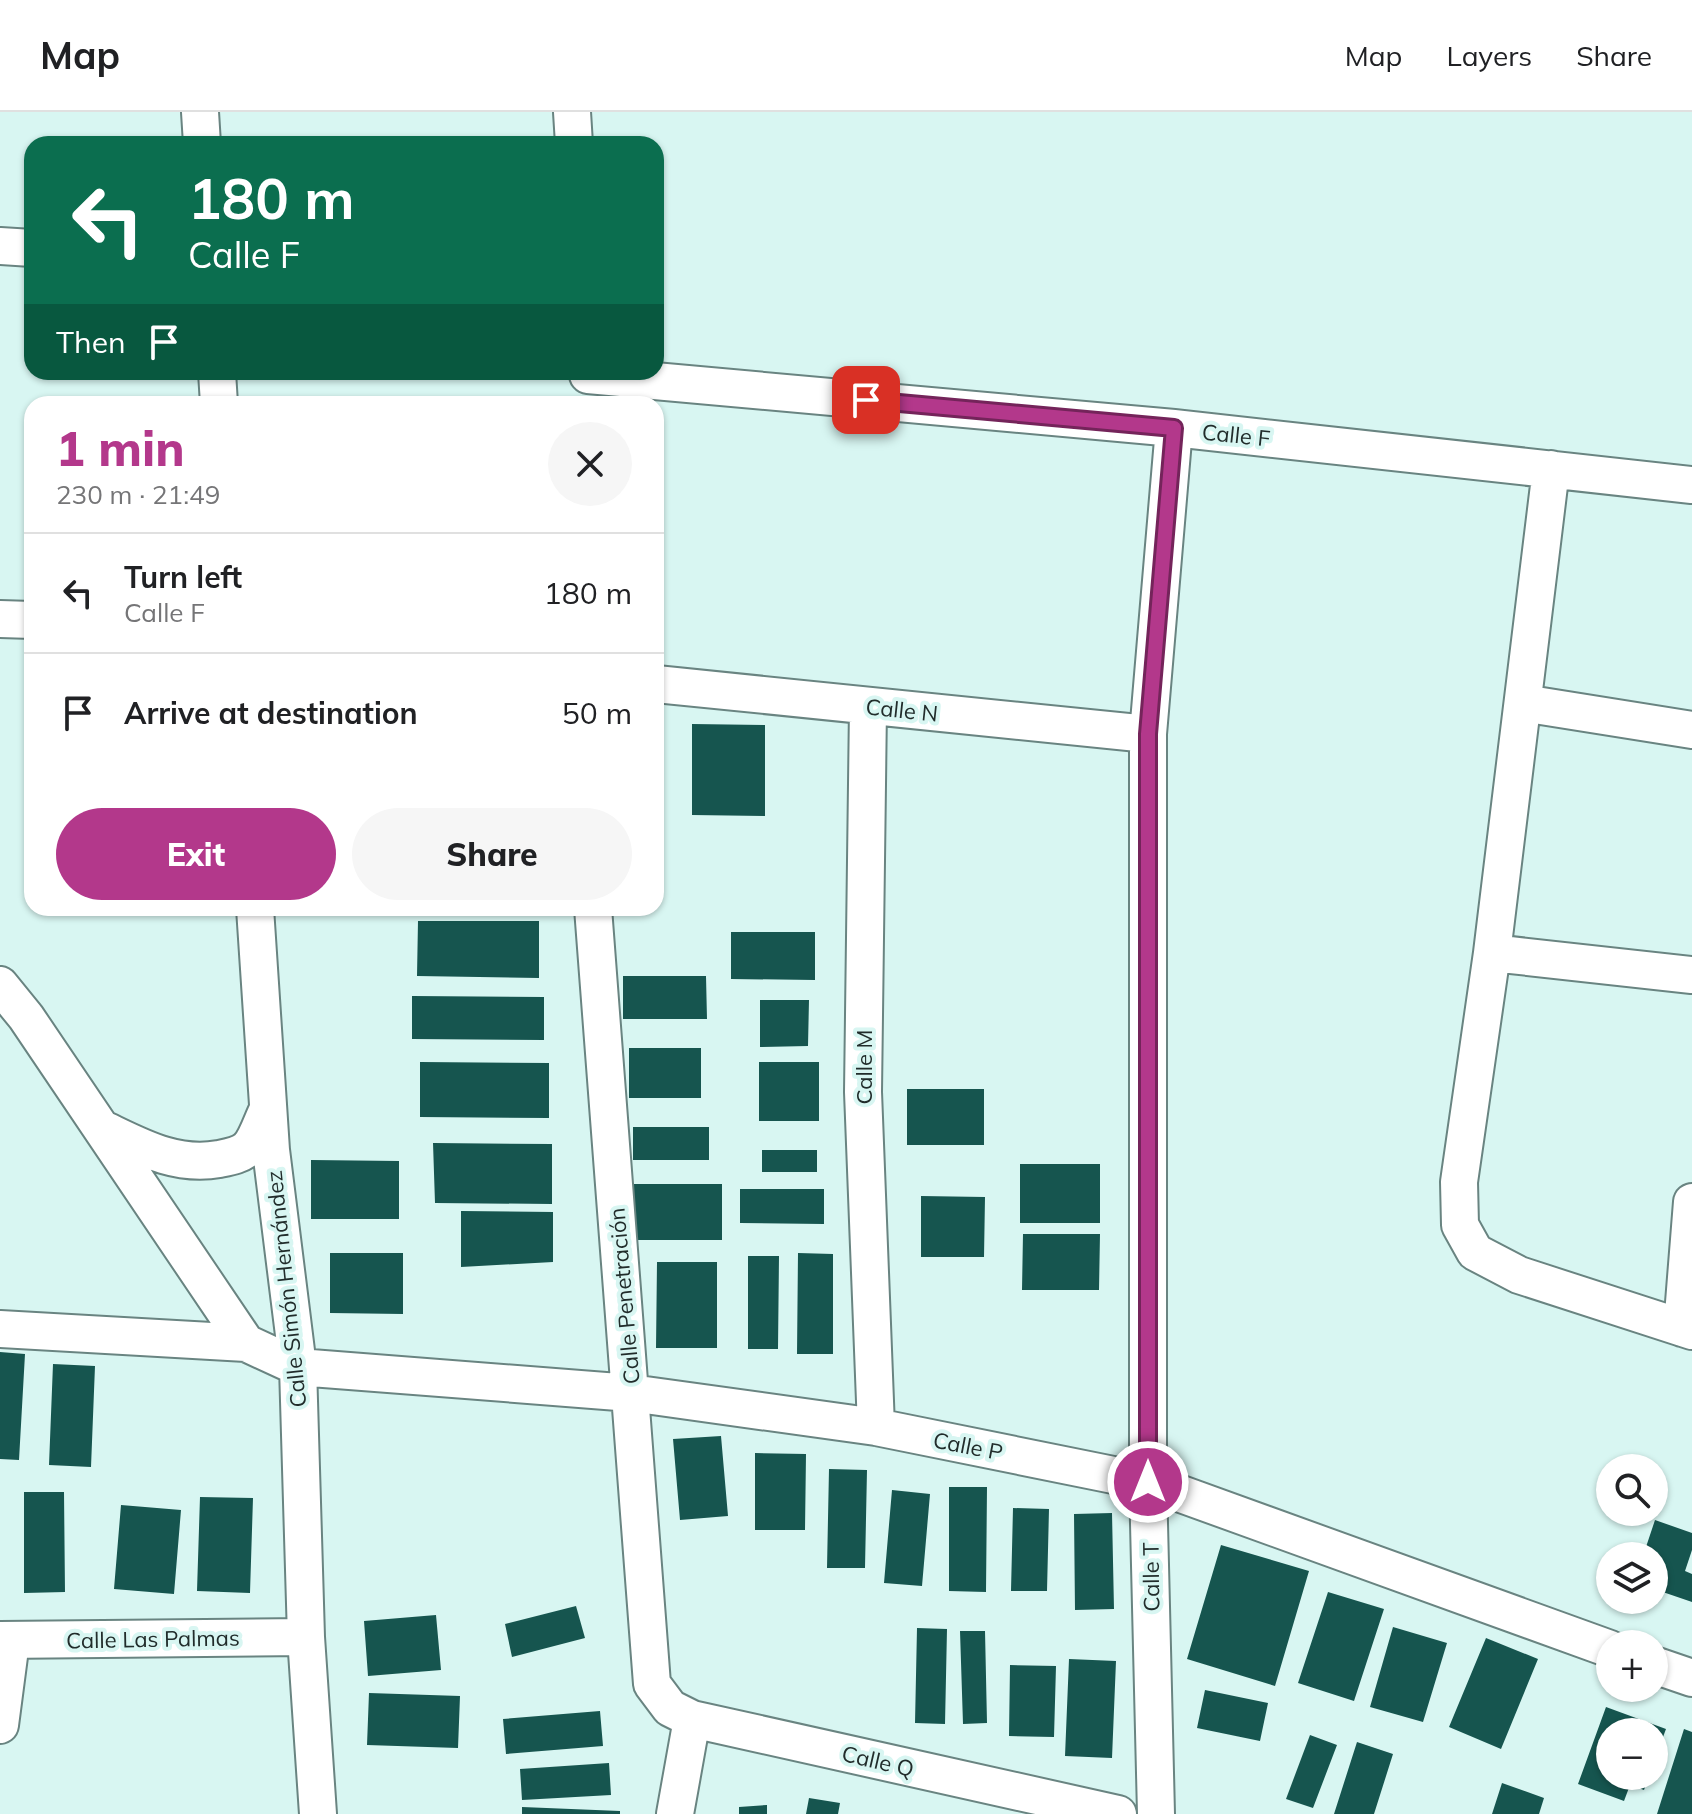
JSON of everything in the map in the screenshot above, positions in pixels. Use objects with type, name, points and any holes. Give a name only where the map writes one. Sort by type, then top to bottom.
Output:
[{"type":"street","points":[[200,112],[202,136]]},
{"type":"street","points":[[572,112],[574,136]]},
{"type":"street","points":[[0,246],[24,248]]},
{"type":"street","name":"Calle F","points":[[587,384],[1174,428],[1692,485]]},
{"type":"street","name":"Calle T","points":[[1156,1814],[1148,1482],[1148,734],[1174,428]]},
{"type":"street","points":[[1551,469],[1492,953],[1459,1182],[1460,1225],[1475,1252],[1519,1275],[1687,1329],[1692,1202]]},
{"type":"street","points":[[0,619],[24,620]]},
{"type":"street","name":"Calle N","points":[[664,685],[1148,734]]},
{"type":"street","points":[[1523,703],[1692,730]]},
{"type":"street","name":"Calle M","points":[[868,707],[863,1092],[876,1427]]},
{"type":"street","name":"Calle Simón Hernández","points":[[256,916],[271,1150],[298,1367],[306,1637],[318,1814]]},
{"type":"street","name":"Calle Penetración","points":[[594,916],[652,1684]]},
{"type":"street","points":[[1492,953],[1692,975]]},
{"type":"street","points":[[0,985],[13,1016],[101,1128],[246,1343]]},
{"type":"street","points":[[101,1128],[166,1157],[215,1160],[234,1156],[249,1147],[268,1107]]},
{"type":"street","points":[[0,1329],[246,1343],[298,1367]]},
{"type":"street","name":"Calle P","points":[[298,1367],[631,1393],[876,1427],[1148,1482],[1596,1644]]},
{"type":"street","name":"Calle Las Palmas","points":[[5,1641],[306,1637]]},
{"type":"street","points":[[0,1725],[5,1641]]},
{"type":"street","points":[[1668,1670],[1692,1678]]},
{"type":"street","name":"Calle Q","points":[[652,1684],[670,1708],[692,1719],[1118,1814]]},
{"type":"street","points":[[675,1814],[692,1719]]},
{"type":"building","points":[[692,724],[765,725],[765,816],[692,815]]},
{"type":"building","points":[[418,921],[539,921],[539,978],[417,976]]},
{"type":"building","points":[[731,932],[815,932],[815,980],[731,979]]},
{"type":"building","points":[[623,976],[706,976],[707,1019],[623,1019]]},
{"type":"building","points":[[412,996],[544,997],[544,1040],[412,1039]]},
{"type":"building","points":[[760,1000],[809,1000],[808,1046],[760,1047]]},
{"type":"building","points":[[629,1048],[701,1048],[701,1098],[629,1098]]},
{"type":"building","points":[[420,1062],[549,1063],[549,1118],[420,1117]]},
{"type":"building","points":[[759,1062],[819,1062],[819,1121],[759,1121]]},
{"type":"building","points":[[907,1089],[984,1089],[984,1145],[907,1145]]},
{"type":"building","points":[[633,1127],[709,1127],[709,1160],[633,1160]]},
{"type":"building","points":[[433,1143],[552,1144],[552,1204],[435,1203]]},
{"type":"building","points":[[762,1150],[817,1150],[817,1172],[762,1172]]},
{"type":"building","points":[[311,1160],[399,1161],[399,1219],[311,1219]]},
{"type":"building","points":[[1020,1164],[1100,1164],[1100,1223],[1020,1223]]},
{"type":"building","points":[[631,1184],[722,1184],[722,1240],[631,1240]]},
{"type":"building","points":[[740,1189],[824,1189],[824,1224],[740,1223]]},
{"type":"building","points":[[921,1196],[985,1197],[984,1257],[921,1257]]},
{"type":"building","points":[[461,1211],[553,1212],[553,1262],[461,1267]]},
{"type":"building","points":[[1023,1234],[1100,1234],[1099,1290],[1022,1290]]},
{"type":"building","points":[[330,1253],[403,1253],[403,1314],[330,1313]]},
{"type":"building","points":[[798,1253],[833,1254],[833,1354],[797,1354]]},
{"type":"building","points":[[748,1256],[779,1256],[778,1349],[748,1349]]},
{"type":"building","points":[[657,1262],[717,1262],[717,1348],[656,1348]]},
{"type":"building","points":[[0,1352],[25,1354],[19,1460],[0,1459]]},
{"type":"building","points":[[53,1364],[95,1366],[91,1467],[49,1465]]},
{"type":"building","points":[[721,1436],[728,1516],[680,1520],[673,1439]]},
{"type":"building","points":[[755,1453],[806,1454],[805,1530],[755,1530]]},
{"type":"building","points":[[829,1469],[867,1470],[865,1568],[827,1568]]},
{"type":"building","points":[[949,1487],[987,1487],[986,1592],[949,1591]]},
{"type":"building","points":[[892,1490],[930,1494],[922,1586],[884,1583]]},
{"type":"building","points":[[24,1492],[64,1492],[65,1592],[24,1593]]},
{"type":"building","points":[[200,1497],[253,1498],[250,1593],[197,1591]]},
{"type":"building","points":[[121,1505],[181,1510],[174,1594],[114,1589]]},
{"type":"building","points":[[1013,1508],[1049,1509],[1047,1591],[1011,1591]]},
{"type":"building","points":[[1112,1513],[1114,1609],[1075,1610],[1074,1514]]},
{"type":"building","points":[[1668,1525],[1692,1533],[1692,1550],[1685,1571],[1692,1574],[1692,1602],[1668,1594],[1668,1542],[1648,1542],[1653,1526]]},
{"type":"building","points":[[1221,1545],[1309,1571],[1275,1686],[1187,1659]]},
{"type":"building","points":[[1328,1592],[1384,1609],[1354,1701],[1298,1683]]},
{"type":"building","points":[[576,1606],[585,1638],[512,1657],[505,1624]]},
{"type":"building","points":[[436,1615],[441,1670],[368,1676],[364,1621]]},
{"type":"building","points":[[1393,1627],[1447,1643],[1423,1722],[1370,1707]]},
{"type":"building","points":[[917,1628],[947,1629],[945,1724],[915,1723]]},
{"type":"building","points":[[960,1631],[985,1631],[987,1723],[963,1724]]},
{"type":"building","points":[[1486,1638],[1538,1659],[1501,1749],[1449,1727]]},
{"type":"building","points":[[1069,1659],[1116,1661],[1112,1758],[1065,1756]]},
{"type":"building","points":[[1010,1665],[1056,1666],[1054,1737],[1009,1736]]},
{"type":"building","points":[[1205,1690],[1268,1703],[1260,1741],[1197,1728]]},
{"type":"building","points":[[369,1693],[460,1696],[458,1748],[367,1745]]},
{"type":"building","points":[[1606,1707],[1636,1718],[1602,1718]]},
{"type":"building","points":[[600,1711],[603,1746],[506,1754],[503,1719]]},
{"type":"building","points":[[1684,1729],[1692,1732],[1692,1814],[1657,1814],[1665,1790],[1668,1790],[1668,1779]]},
{"type":"building","points":[[1596,1734],[1596,1790],[1628,1790],[1624,1801],[1578,1784]]},
{"type":"building","points":[[1310,1735],[1337,1745],[1313,1808],[1286,1799]]},
{"type":"building","points":[[1357,1742],[1393,1754],[1374,1814],[1334,1814]]},
{"type":"building","points":[[609,1763],[611,1795],[522,1800],[520,1769]]},
{"type":"building","points":[[1502,1783],[1544,1798],[1539,1814],[1492,1814]]},
{"type":"building","points":[[809,1798],[840,1803],[838,1814],[806,1814]]},
{"type":"building","points":[[767,1805],[767,1814],[739,1814],[739,1807]]},
{"type":"building","points":[[522,1807],[620,1811],[620,1814],[522,1814]]},
{"type":"route","points":[[866,400],[1174,428],[1148,734],[1148,1482]]}]
